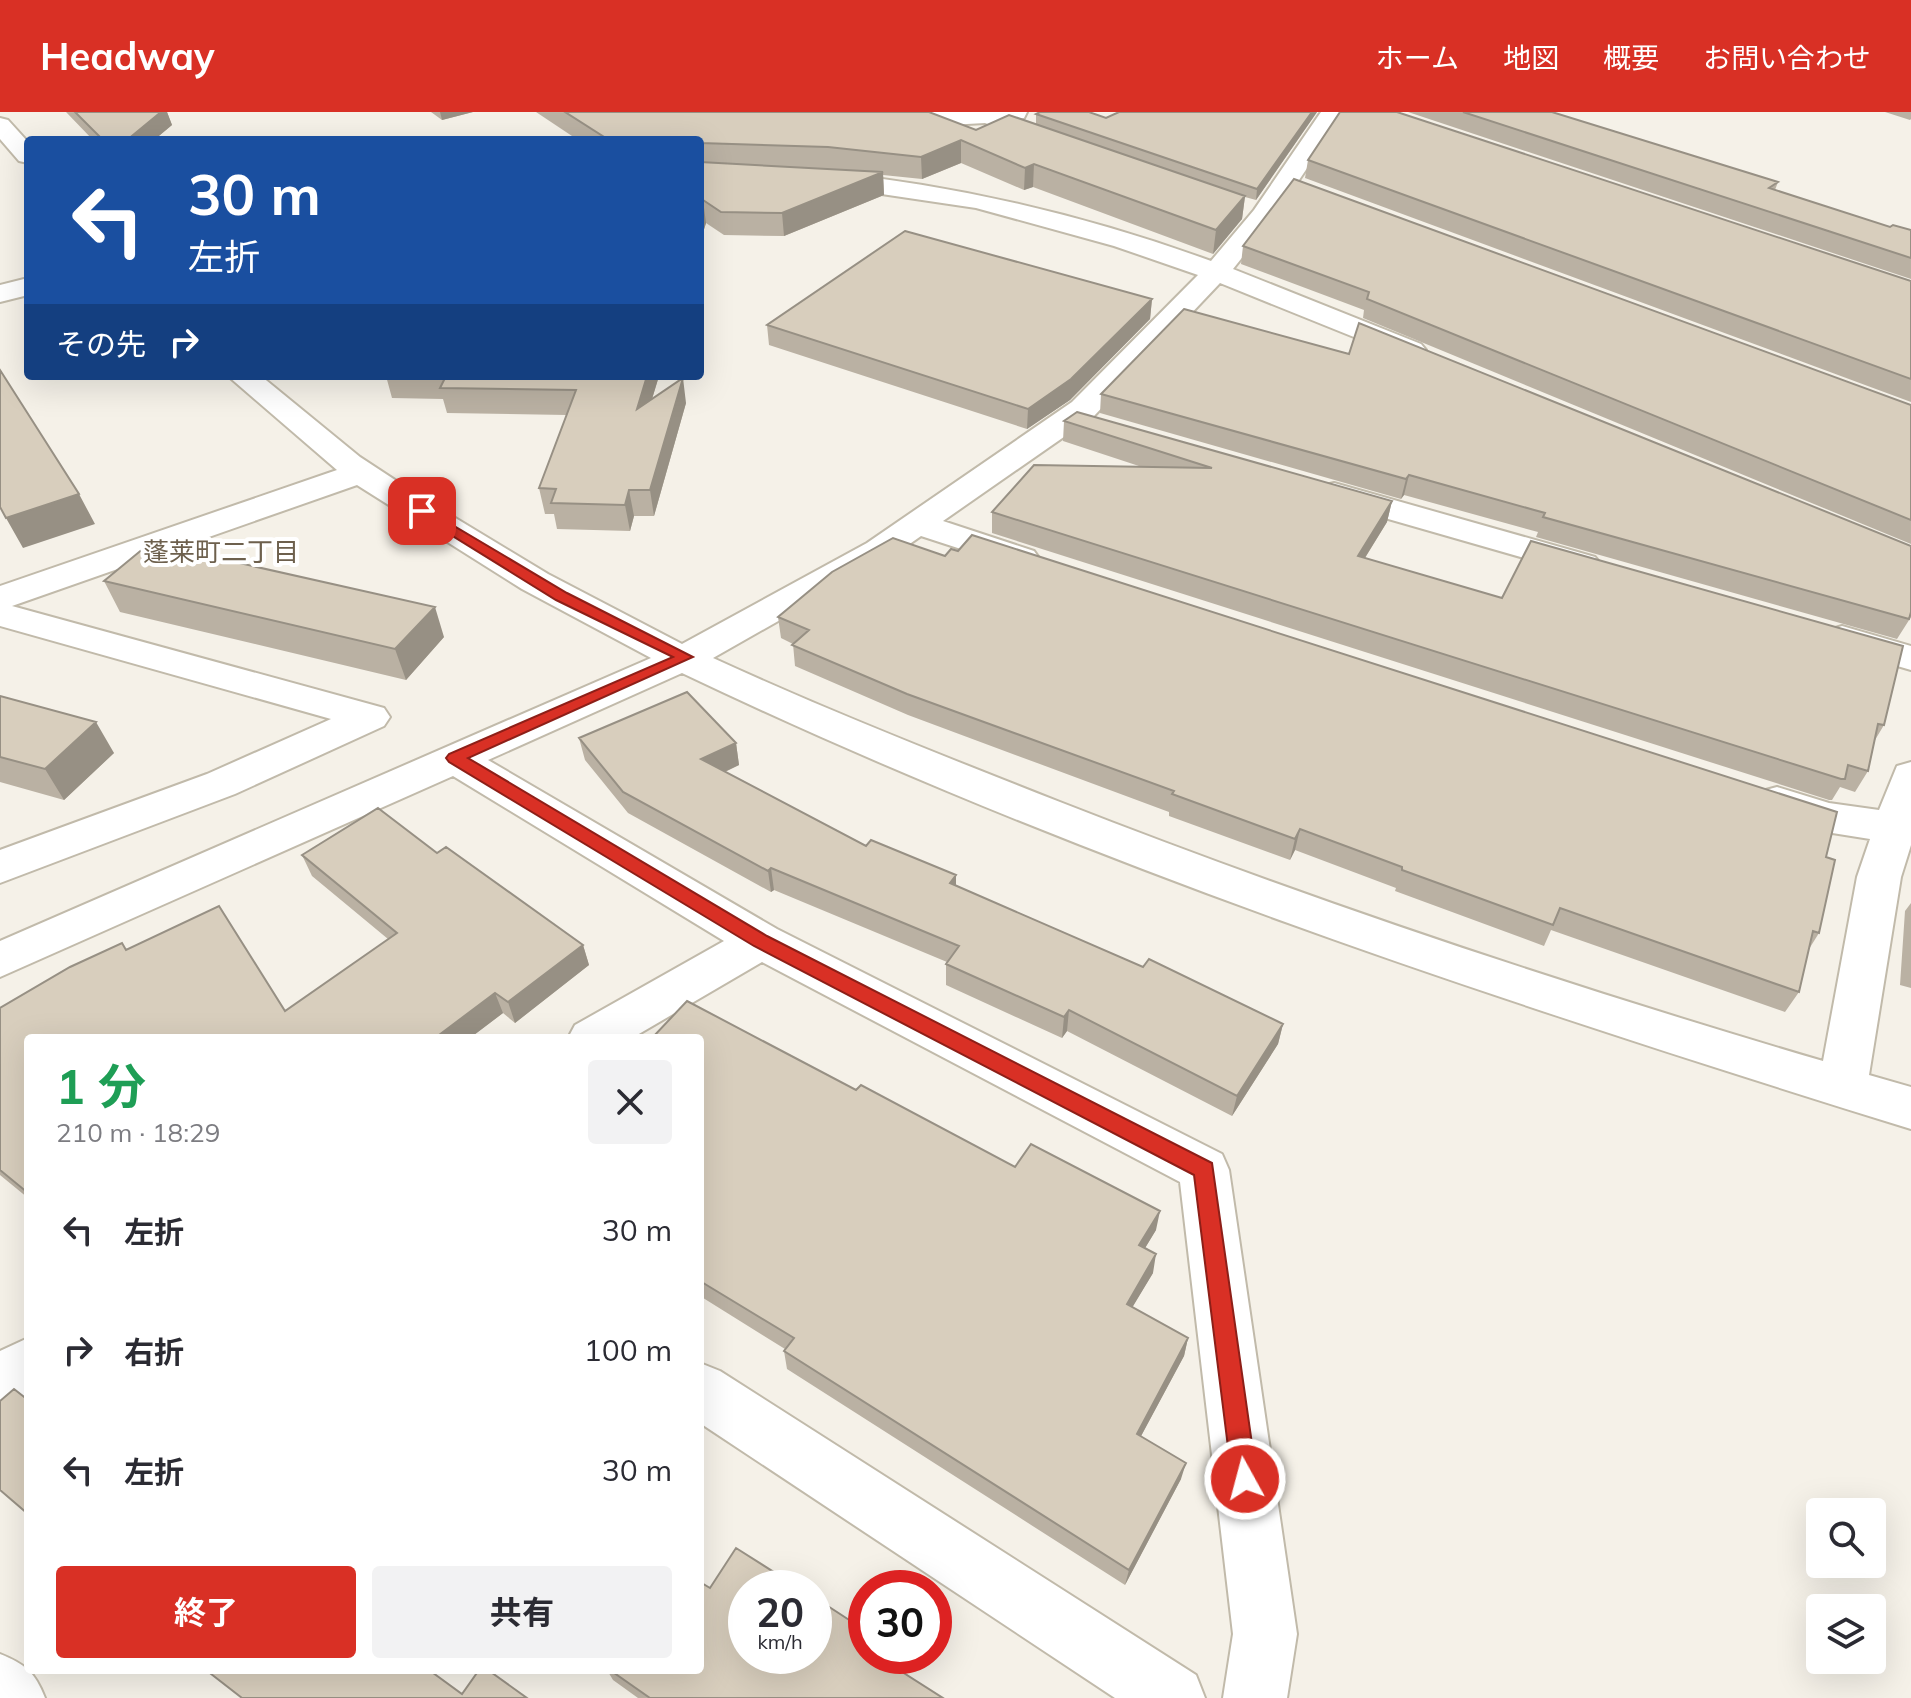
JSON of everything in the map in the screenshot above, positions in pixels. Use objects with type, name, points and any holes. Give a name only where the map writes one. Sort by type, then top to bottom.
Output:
[{"type":"street","points":[[821,112],[854,119],[897,122],[1027,112]]},
{"type":"street","points":[[0,960],[686,657],[879,550],[1083,409],[1217,271],[1263,215],[1333,112]]},
{"type":"street","points":[[989,116],[1007,126],[1083,152]]},
{"type":"street","points":[[0,125],[24,152]]},
{"type":"street","points":[[800,178],[938,192],[1096,230],[1217,271],[1443,364]]},
{"type":"street","points":[[1286,183],[1315,194]]},
{"type":"street","points":[[1233,205],[1263,215]]},
{"type":"street","points":[[0,294],[24,287]]},
{"type":"street","points":[[248,380],[361,473],[561,597],[879,746],[1131,848],[1436,958],[1732,1055],[1911,1108]]},
{"type":"street","points":[[1070,418],[1116,431]]},
{"type":"street","points":[[3,595],[361,473]]},
{"type":"street","points":[[1299,483],[1620,575]]},
{"type":"street","points":[[917,524],[1053,568]]},
{"type":"street","points":[[0,867],[221,784],[370,717],[3,595]]},
{"type":"street","points":[[1804,627],[1911,658]]},
{"type":"street","points":[[454,758],[761,941],[1204,1170],[1265,1634],[1255,1698]]},
{"type":"street","points":[[1842,1088],[1879,877],[1902,828],[1911,776]]},
{"type":"street","points":[[1750,793],[1826,817],[1902,828]]},
{"type":"street","points":[[599,1034],[761,941]]},
{"type":"street","points":[[0,1382],[24,1367]]},
{"type":"street","points":[[704,1393],[1173,1698]]},
{"type":"street","points":[[0,1686],[13,1698]]},
{"type":"building","points":[[75,112],[161,112],[132,136],[99,136]]},
{"type":"building","points":[[565,112],[929,112],[976,130],[1009,115],[1245,196],[1216,230],[1034,164],[1025,168],[961,140],[921,157],[828,147],[704,143],[704,136],[603,136]]},
{"type":"building","points":[[1089,112],[1106,118],[1119,112],[1312,112],[1257,189],[1036,114]]},
{"type":"building","points":[[1340,112],[1397,112],[1911,281],[1911,379],[1308,160]]},
{"type":"building","points":[[1463,112],[1552,112],[1778,182],[1769,188],[1890,227],[1893,225],[1911,230],[1911,258]]},
{"type":"building","points":[[704,162],[883,172],[782,213],[721,212],[704,201]]},
{"type":"building","points":[[1294,179],[1911,405],[1911,520],[1367,299],[1369,292],[1243,246]]},
{"type":"building","points":[[905,231],[1152,299],[1071,379],[1028,409],[767,325]]},
{"type":"building","points":[[1184,309],[1349,354],[1359,323],[1911,546],[1909,619],[1543,517],[1545,513],[1409,475],[1406,479],[1101,394]]},
{"type":"building","points":[[0,370],[79,494],[6,518],[0,507]]},
{"type":"building","points":[[444,380],[646,380],[637,409],[682,380],[650,490],[629,490],[625,505],[551,503],[556,489],[539,488],[576,390],[440,388]]},
{"type":"building","points":[[1077,412],[1392,501],[1358,556],[1502,598],[1531,541],[1903,646],[1884,725],[1878,724],[1868,771],[1848,765],[1845,779],[1841,779],[992,512],[1034,465],[1212,468],[1064,421]]},
{"type":"building","points":[[972,535],[1837,812],[1826,857],[1835,860],[1819,933],[1813,931],[1799,992],[1560,908],[1553,925],[1300,829],[1295,839],[1172,794],[1174,791],[907,694],[792,645],[809,630],[778,617],[832,572],[893,538],[945,556],[951,549],[958,551]]},
{"type":"building","points":[[150,543],[435,607],[395,649],[104,581]]},
{"type":"building","points":[[687,692],[736,743],[701,759],[866,846],[871,840],[956,875],[950,883],[1143,967],[1149,959],[1283,1024],[1237,1096],[1069,1010],[1064,1017],[946,964],[959,946],[771,868],[768,871],[623,792],[579,738]]},
{"type":"building","points":[[0,696],[96,722],[45,769],[0,757]]},
{"type":"building","points":[[378,808],[437,853],[446,847],[583,945],[508,1002],[495,993],[440,1034],[24,1034],[24,1190],[0,1170],[0,1008],[70,967],[122,943],[126,950],[219,906],[285,1011],[397,933],[302,855]]},
{"type":"building","points":[[687,1001],[856,1090],[861,1085],[1015,1167],[1031,1144],[1160,1211],[1139,1245],[1156,1254],[1127,1304],[1188,1338],[1137,1434],[1186,1463],[1129,1570],[784,1351],[794,1338],[704,1283],[704,1034],[656,1034]]},
{"type":"building","points":[[14,1389],[24,1397],[24,1511],[0,1490],[0,1401]]},
{"type":"building","points":[[736,1548],[771,1570],[728,1570],[728,1674],[832,1674],[832,1609],[848,1619],[848,1674],[905,1674],[943,1698],[650,1698],[616,1674],[704,1674],[704,1584],[710,1588]]},
{"type":"building","points":[[211,1674],[434,1674],[462,1694],[476,1674],[494,1674],[527,1698],[242,1698]]},
{"type":"district","name":"蓬莱町二丁目","points":[[221,552]]},
{"type":"route","points":[[422,511],[561,597],[686,657],[454,758],[761,941],[1204,1170],[1245,1479]]}]
